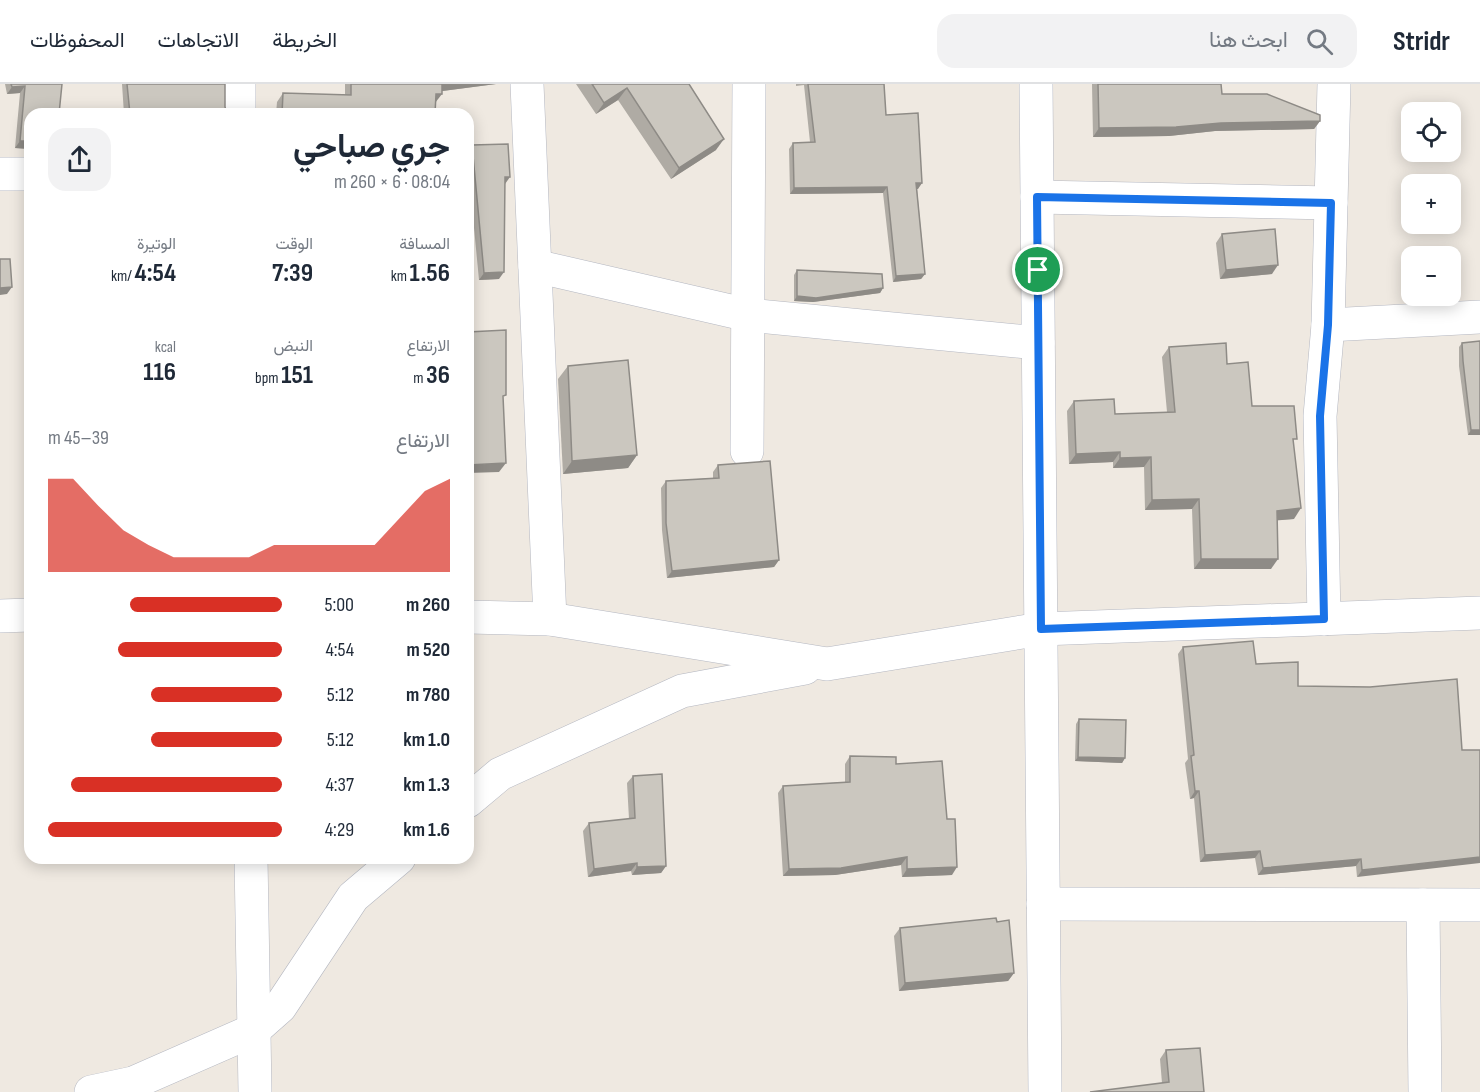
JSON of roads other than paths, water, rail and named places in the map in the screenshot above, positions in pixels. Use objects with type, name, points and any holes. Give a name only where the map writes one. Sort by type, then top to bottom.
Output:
[{"type":"street","points":[[239,84],[239,108]]},
{"type":"street","points":[[527,84],[550,620]]},
{"type":"street","points":[[747,451],[749,84]]},
{"type":"street","points":[[1036,84],[1045,1092]]},
{"type":"street","points":[[1324,619],[1320,416],[1328,325],[1334,84]]},
{"type":"street","points":[[0,174],[24,174]]},
{"type":"street","points":[[1037,197],[1331,203]]},
{"type":"street","points":[[535,266],[748,315],[1038,343]]},
{"type":"street","points":[[1328,325],[1480,317]]},
{"type":"street","points":[[474,796],[500,774],[682,691],[827,664],[1041,629],[1480,613]]},
{"type":"street","points":[[0,616],[24,615]]},
{"type":"street","points":[[474,617],[550,620],[827,664]]},
{"type":"street","points":[[251,864],[255,1092]]},
{"type":"street","points":[[91,1092],[133,1083],[254,1030],[280,1007],[353,897],[392,864]]},
{"type":"street","points":[[1043,904],[1480,905]]},
{"type":"street","points":[[1423,905],[1425,1092]]}]
